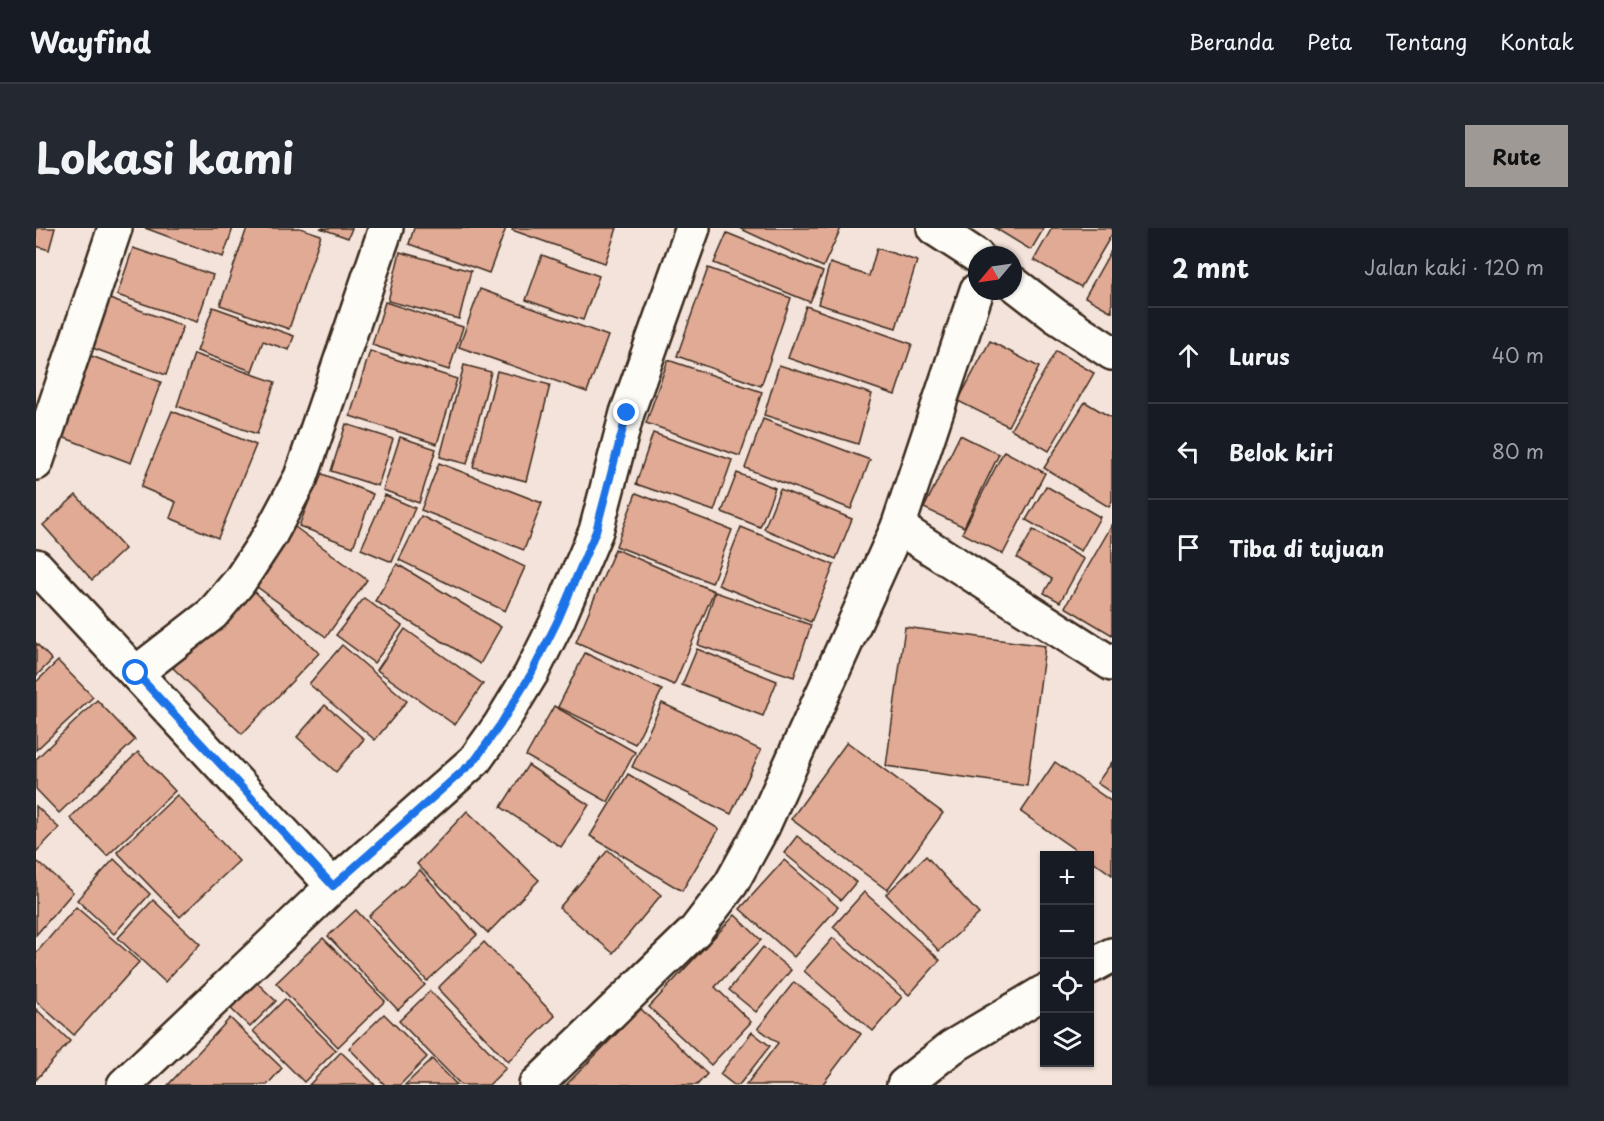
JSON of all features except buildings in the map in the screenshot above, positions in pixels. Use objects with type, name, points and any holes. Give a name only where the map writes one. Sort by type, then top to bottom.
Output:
[{"type":"street","points":[[36,463],[115,228]]},
{"type":"street","points":[[136,673],[212,614],[239,582],[270,535],[301,477],[386,228]]},
{"type":"street","points":[[124,1085],[333,886],[475,760],[500,725],[531,674],[558,620],[596,531],[627,413],[693,228]]},
{"type":"street","points":[[934,228],[968,250]]},
{"type":"street","points":[[1022,290],[1056,316],[1112,352]]},
{"type":"street","points":[[536,1085],[695,931],[731,884],[763,826],[898,527],[974,300]]},
{"type":"street","points":[[898,527],[1112,664]]},
{"type":"street","points":[[36,566],[333,886]]},
{"type":"street","points":[[1094,964],[1112,955]]},
{"type":"street","points":[[904,1085],[952,1047],[1040,994]]},
{"type":"route","points":[[136,673],[333,886],[475,760],[500,725],[531,674],[558,620],[596,531],[627,413]]}]
